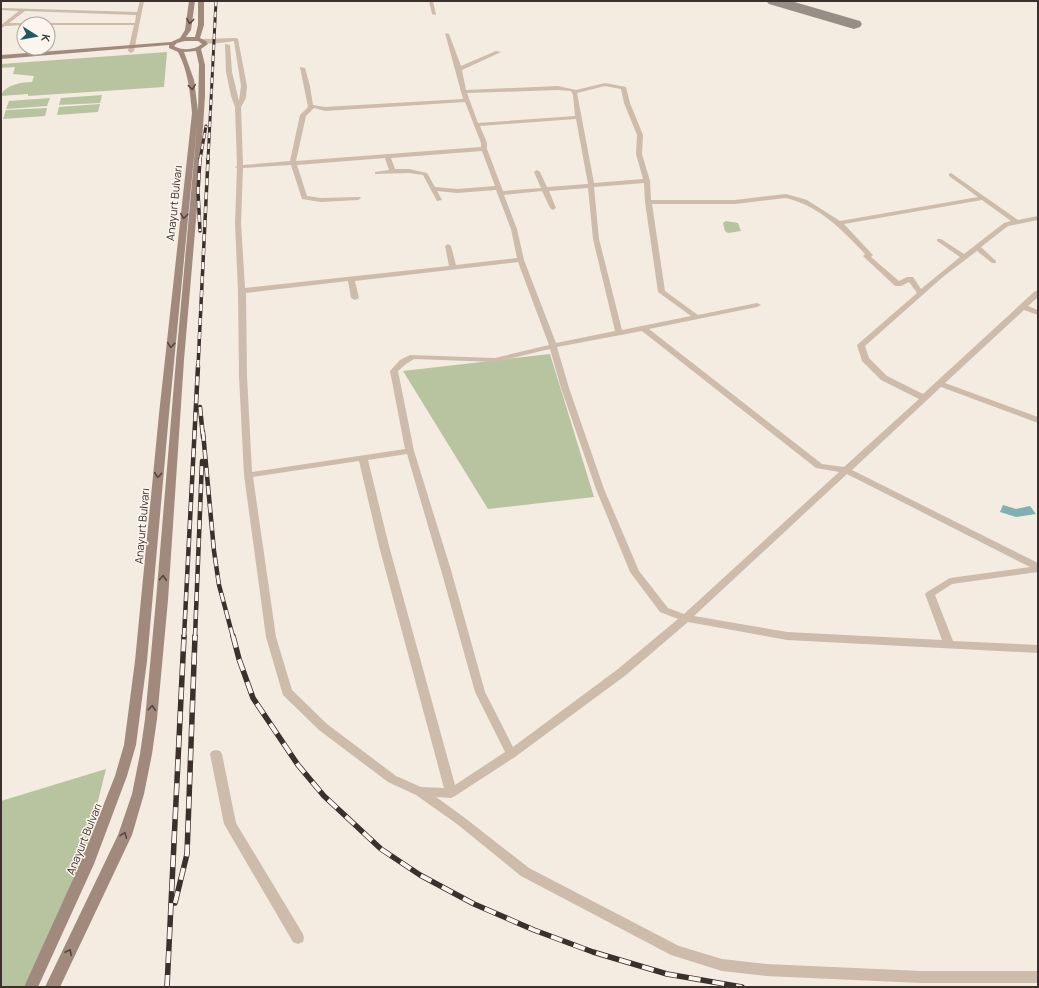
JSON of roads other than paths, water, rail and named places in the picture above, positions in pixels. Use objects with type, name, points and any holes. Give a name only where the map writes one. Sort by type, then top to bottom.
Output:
[{"type":"main road","points":[[175,47],[182,40],[188,30],[192,1]]},
{"type":"main road","name":"Anayurt Bulvarı","points":[[52,987],[125,834],[138,794],[147,747],[162,600],[180,360],[197,173],[202,96],[200,44],[201,1]]},
{"type":"main road","points":[[182,40],[200,44]]},
{"type":"main road","points":[[1,57],[175,47],[200,44]]},
{"type":"main road","name":"Anayurt Bulvarı","points":[[31,987],[87,864],[121,776],[130,745],[141,661],[164,414],[195,113],[190,74],[187,63],[175,47]]},
{"type":"main road","points":[[1,61],[132,49]]},
{"type":"street","points":[[132,49],[140,14],[141,1]]},
{"type":"street","points":[[431,1],[434,14]]},
{"type":"street","points":[[1,9],[140,14]]},
{"type":"street","points":[[3,26],[24,10]]},
{"type":"street","points":[[56,24],[138,24]]},
{"type":"street","points":[[3,26],[16,25]]},
{"type":"street","points":[[447,34],[459,69],[465,96],[484,143],[484,149],[514,229],[521,260],[553,346],[565,388],[600,489],[635,572],[664,610],[686,618],[786,636],[1038,649]]},
{"type":"street","points":[[200,44],[214,41],[237,41]]},
{"type":"street","points":[[200,44],[227,45],[237,41]]},
{"type":"street","points":[[237,41],[244,86],[242,98],[238,107]]},
{"type":"street","points":[[227,45],[234,96],[238,107],[238,223],[242,291],[243,376],[248,475],[256,539],[272,637],[287,692],[323,727],[379,770],[392,779],[420,792],[461,821],[525,872],[669,948],[722,965],[766,970],[921,977],[1038,977]]},
{"type":"street","points":[[459,69],[498,52]]},
{"type":"street","points":[[302,68],[310,106],[312,107]]},
{"type":"street","points":[[574,92],[605,84],[616,85],[624,88],[627,103],[640,135],[638,154],[647,181],[648,202],[662,292],[697,317]]},
{"type":"street","points":[[312,107],[325,109],[558,88],[573,90],[576,95],[578,118],[591,185],[596,239],[619,332]]},
{"type":"street","points":[[312,107],[303,116],[293,162],[304,198],[321,200],[358,198]]},
{"type":"street","points":[[476,125],[578,118]]},
{"type":"street","points":[[238,166],[484,149]]},
{"type":"street","points":[[387,156],[393,171]]},
{"type":"street","points":[[377,173],[409,171],[425,174],[439,200]]},
{"type":"street","points":[[537,172],[553,208]]},
{"type":"street","points":[[951,175],[1017,222]]},
{"type":"street","points":[[433,189],[457,191],[544,190],[647,181]]},
{"type":"street","points":[[648,202],[735,202],[786,196],[805,201],[839,223],[870,255],[866,256],[898,284],[910,279],[921,294]]},
{"type":"street","points":[[839,223],[984,198]]},
{"type":"street","points":[[924,398],[884,378],[865,359],[861,345],[1006,224],[1038,218]]},
{"type":"street","points":[[939,240],[965,258]]},
{"type":"street","points":[[448,246],[453,268]]},
{"type":"street","points":[[978,248],[994,262]]},
{"type":"street","points":[[242,291],[521,260]]},
{"type":"street","points":[[351,280],[355,298]]},
{"type":"street","points":[[420,792],[451,793],[511,754],[622,672],[686,618],[1038,293]]},
{"type":"street","points":[[511,754],[480,692],[446,570],[410,451],[394,371],[402,362],[413,357],[495,360],[619,332],[757,305]]},
{"type":"street","points":[[1022,307],[1038,312]]},
{"type":"street","points":[[642,328],[819,466],[846,470],[1038,568]]},
{"type":"street","points":[[939,384],[1038,420]]},
{"type":"street","points":[[248,475],[410,451]]},
{"type":"street","points":[[363,458],[384,546],[451,793]]},
{"type":"street","points":[[950,644],[930,594],[950,581],[1038,568]]},
{"type":"street","points":[[216,754],[230,824],[298,938]]},
{"type":"water","points":[[1003,505],[1016,509],[1030,506],[1036,514],[1016,517],[1000,512]]},
{"type":"railway","points":[[208,160],[216,1]]},
{"type":"railway","points":[[200,160],[206,126]]},
{"type":"railway","points":[[200,159],[198,192],[200,231]]},
{"type":"railway","points":[[198,367],[208,159]]},
{"type":"railway","points":[[184,637],[198,366]]},
{"type":"railway","points":[[200,407],[203,437]]},
{"type":"railway","points":[[203,432],[214,551],[219,585],[233,637]]},
{"type":"railway","points":[[195,637],[202,461]]},
{"type":"railway","points":[[167,987],[184,636]]},
{"type":"railway","points":[[175,903],[187,854],[195,636]]},
{"type":"railway","points":[[233,636],[239,659],[253,698],[298,765],[324,796],[381,849],[420,875],[474,904],[534,930],[593,952],[667,974],[742,987]]}]
